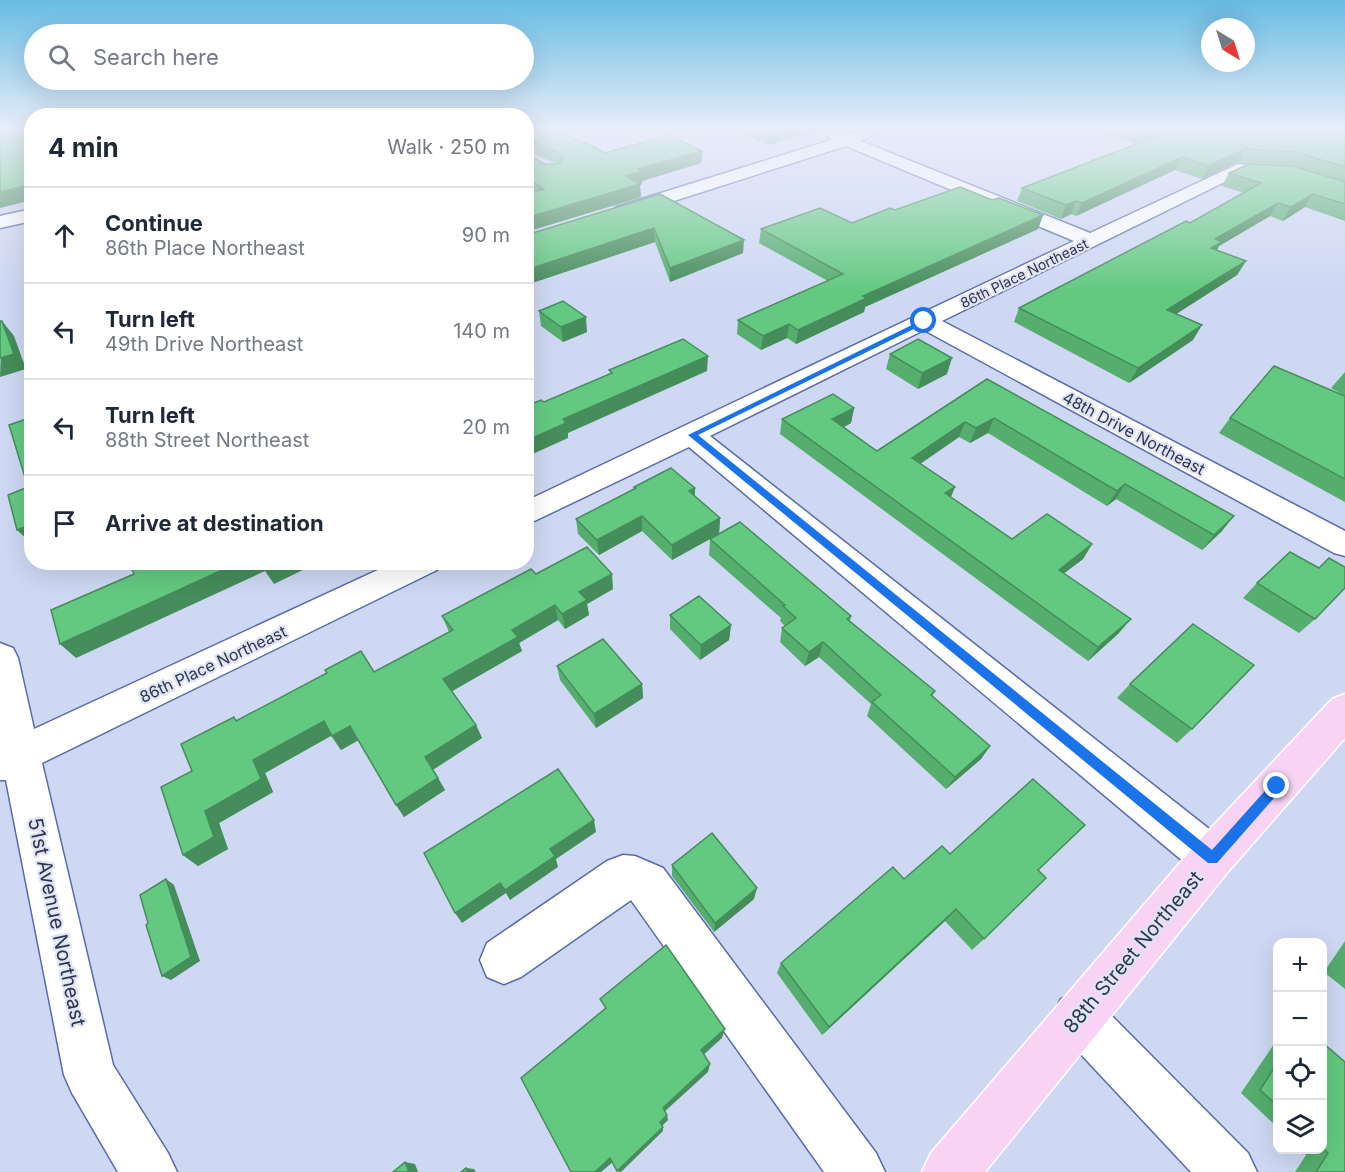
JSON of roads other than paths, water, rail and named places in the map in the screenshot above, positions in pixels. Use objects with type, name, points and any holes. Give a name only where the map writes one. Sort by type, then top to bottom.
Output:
[{"type":"main road","name":"88th Street Northeast","points":[[950,1172],[1212,858],[1345,711]]},
{"type":"street","points":[[606,217],[714,183]]},
{"type":"street","points":[[949,183],[1092,241]]},
{"type":"street","name":"86th Place Northeast","points":[[534,510],[1210,183]]},
{"type":"street","name":"86th Place Northeast","points":[[1322,183],[1345,190]]},
{"type":"street","points":[[0,222],[24,217]]},
{"type":"street","name":"48th Drive Northeast","points":[[924,321],[1345,545]]},
{"type":"street","points":[[692,435],[1212,858]]},
{"type":"street","name":"86th Place Northeast","points":[[10,759],[409,570]]},
{"type":"street","name":"51st Avenue Northeast","points":[[0,658],[10,759],[90,1075],[149,1172]]},
{"type":"street","points":[[504,960],[623,877],[635,878],[647,884],[857,1172]]},
{"type":"street","points":[[1078,1016],[1228,1172]]}]
